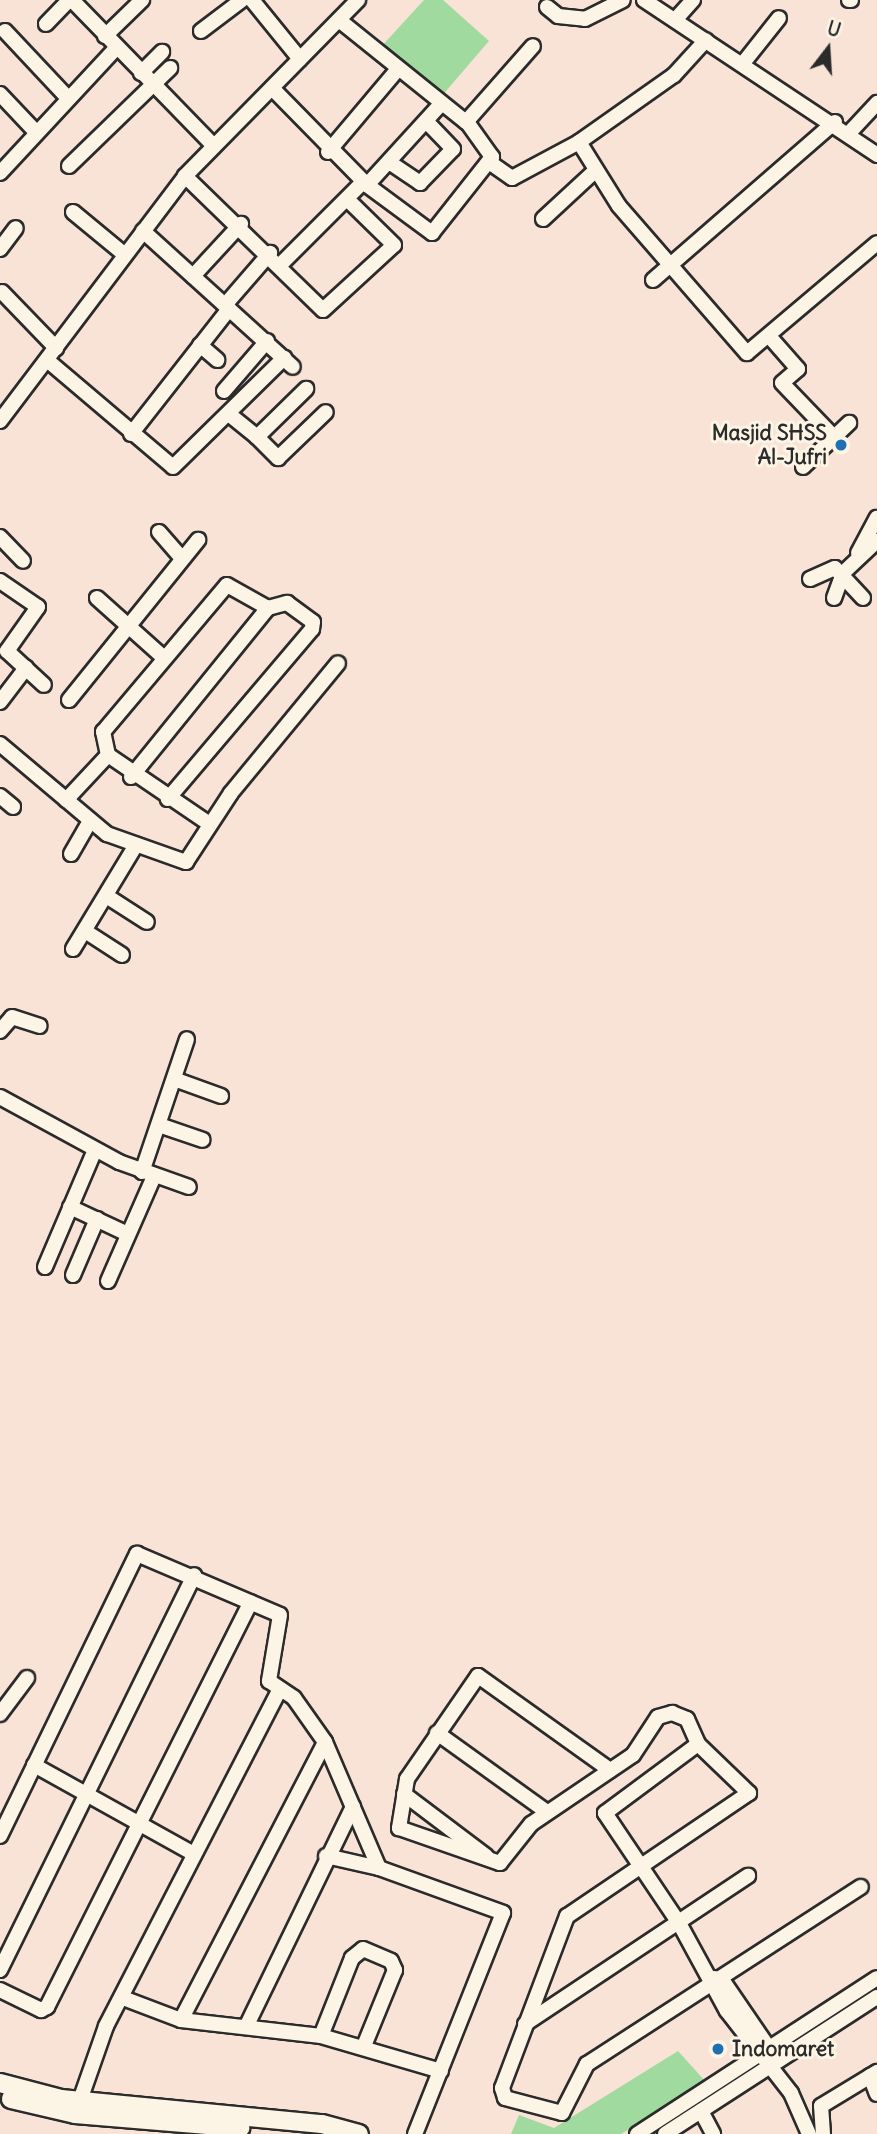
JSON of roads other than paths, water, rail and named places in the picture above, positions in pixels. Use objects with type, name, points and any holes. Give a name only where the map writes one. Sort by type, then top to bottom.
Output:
[{"type":"main road","points":[[0,2083],[78,2107],[323,2124],[359,2134]]},
{"type":"main road","points":[[0,2096],[210,2130],[313,2134]]},
{"type":"street","points":[[46,24],[70,0],[151,86],[213,145]]},
{"type":"street","points":[[105,36],[142,0]]},
{"type":"street","points":[[201,31],[242,0]]},
{"type":"street","points":[[252,0],[300,59]]},
{"type":"street","points":[[0,421],[185,176],[358,0]]},
{"type":"street","points":[[547,7],[558,16],[585,19],[624,0]]},
{"type":"street","points":[[644,0],[835,122],[877,155]]},
{"type":"street","points":[[675,20],[693,0]]},
{"type":"street","points":[[744,62],[779,18]]},
{"type":"street","points":[[272,88],[328,152],[432,233],[489,162],[491,148],[467,122],[397,70],[339,20]]},
{"type":"street","points":[[5,31],[67,97]]},
{"type":"street","points":[[489,162],[512,178],[579,142],[674,75],[706,40]]},
{"type":"street","points":[[467,122],[533,46]]},
{"type":"street","points":[[0,173],[6,154],[34,130],[116,48]]},
{"type":"street","points":[[141,73],[162,52]]},
{"type":"street","points":[[69,166],[170,68]]},
{"type":"street","points":[[328,152],[397,70]]},
{"type":"street","points":[[0,94],[34,130]]},
{"type":"street","points":[[850,132],[877,103]]},
{"type":"street","points":[[281,264],[365,183],[392,164],[441,104]]},
{"type":"street","points":[[392,164],[420,183],[453,149],[426,121]]},
{"type":"street","points":[[653,280],[835,122]]},
{"type":"street","points":[[579,142],[596,170],[747,352],[769,337],[877,243]]},
{"type":"street","points":[[543,219],[596,170]]},
{"type":"street","points":[[185,176],[270,253],[323,310],[394,247],[348,200]]},
{"type":"street","points":[[73,212],[125,255]]},
{"type":"street","points":[[193,276],[240,224]]},
{"type":"street","points":[[0,249],[16,228]]},
{"type":"street","points":[[47,360],[173,467],[289,362],[143,231]]},
{"type":"street","points":[[131,434],[270,253]]},
{"type":"street","points":[[2,292],[56,348]]},
{"type":"street","points":[[769,337],[798,369],[782,383],[834,437]]},
{"type":"street","points":[[224,391],[267,341]]},
{"type":"street","points":[[200,345],[217,360]]},
{"type":"street","points":[[257,437],[306,389]]},
{"type":"street","points":[[230,415],[278,457],[326,412]]},
{"type":"street","points":[[803,467],[849,423]]},
{"type":"street","points":[[834,598],[843,573],[858,554],[877,519]]},
{"type":"street","points":[[159,532],[182,558]]},
{"type":"street","points":[[0,537],[23,561]]},
{"type":"street","points":[[69,700],[126,625],[198,540]]},
{"type":"street","points":[[858,554],[877,541]]},
{"type":"street","points":[[810,579],[829,567],[843,573],[863,598]]},
{"type":"street","points":[[0,581],[38,607],[7,648],[44,685]]},
{"type":"street","points":[[208,823],[131,777],[108,755],[103,732],[230,583],[268,608]]},
{"type":"street","points":[[97,598],[164,658]]},
{"type":"street","points":[[131,777],[268,608],[287,603],[313,622],[312,629],[168,799]]},
{"type":"street","points":[[0,744],[90,821],[136,845],[186,862],[208,823],[338,663]]},
{"type":"street","points":[[0,702],[26,668]]},
{"type":"street","points":[[66,800],[108,755]]},
{"type":"street","points":[[0,796],[13,807]]},
{"type":"street","points":[[71,853],[90,821]]},
{"type":"street","points":[[73,949],[108,897],[136,845]]},
{"type":"street","points":[[108,897],[147,922]]},
{"type":"street","points":[[85,931],[122,955]]},
{"type":"street","points":[[0,1031],[12,1017],[40,1026]]},
{"type":"street","points":[[108,1282],[148,1174],[159,1125],[187,1039]]},
{"type":"street","points":[[174,1079],[220,1096]]},
{"type":"street","points":[[0,1097],[95,1150],[148,1174],[189,1187]]},
{"type":"street","points":[[159,1125],[203,1140]]},
{"type":"street","points":[[45,1267],[95,1150]]},
{"type":"street","points":[[70,1207],[128,1234]]},
{"type":"street","points":[[74,1275],[97,1219]]},
{"type":"street","points":[[0,1836],[137,1554],[194,1575],[282,1620],[267,1675],[325,1742],[379,1868]]},
{"type":"street","points":[[0,1970],[194,1575]]},
{"type":"street","points":[[0,1990],[45,2010],[251,1602]]},
{"type":"street","points":[[496,1863],[401,1830],[404,1794],[437,1733],[478,1676],[610,1770]]},
{"type":"street","points":[[0,1714],[27,1678]]},
{"type":"street","points":[[78,2107],[122,1997],[280,1689]]},
{"type":"street","points":[[496,1863],[547,1812],[633,1755],[665,1713],[687,1719],[698,1744],[749,1793],[566,1916],[525,2024],[502,2096],[562,2113],[584,2067],[861,1887]]},
{"type":"street","points":[[437,1733],[547,1812]]},
{"type":"street","points":[[181,2020],[325,1742]]},
{"type":"street","points":[[698,1744],[605,1809],[784,2083],[809,2134]]},
{"type":"street","points":[[34,1765],[194,1854]]},
{"type":"street","points":[[404,1794],[496,1863]]},
{"type":"street","points":[[246,2027],[326,1856],[353,1807]]},
{"type":"street","points":[[326,1856],[379,1868],[503,1913],[415,2134]]},
{"type":"street","points":[[525,2024],[748,1877]]},
{"type":"street","points":[[321,2036],[354,1954],[363,1949],[391,1961],[395,1970],[364,2046]]},
{"type":"street","points":[[665,2134],[701,2111],[877,1978]]},
{"type":"street","points":[[122,1997],[181,2020],[321,2036],[364,2046],[441,2071]]},
{"type":"street","points":[[637,2134],[877,1997]]},
{"type":"street","points":[[823,2134],[821,2106],[874,2074],[877,2094]]},
{"type":"street","points":[[701,2111],[713,2134]]},
{"type":"place","name":"Masjid SHSS Al-Jufri","points":[[841,445]]},
{"type":"place","name":"Indomaret","points":[[718,2049]]}]
